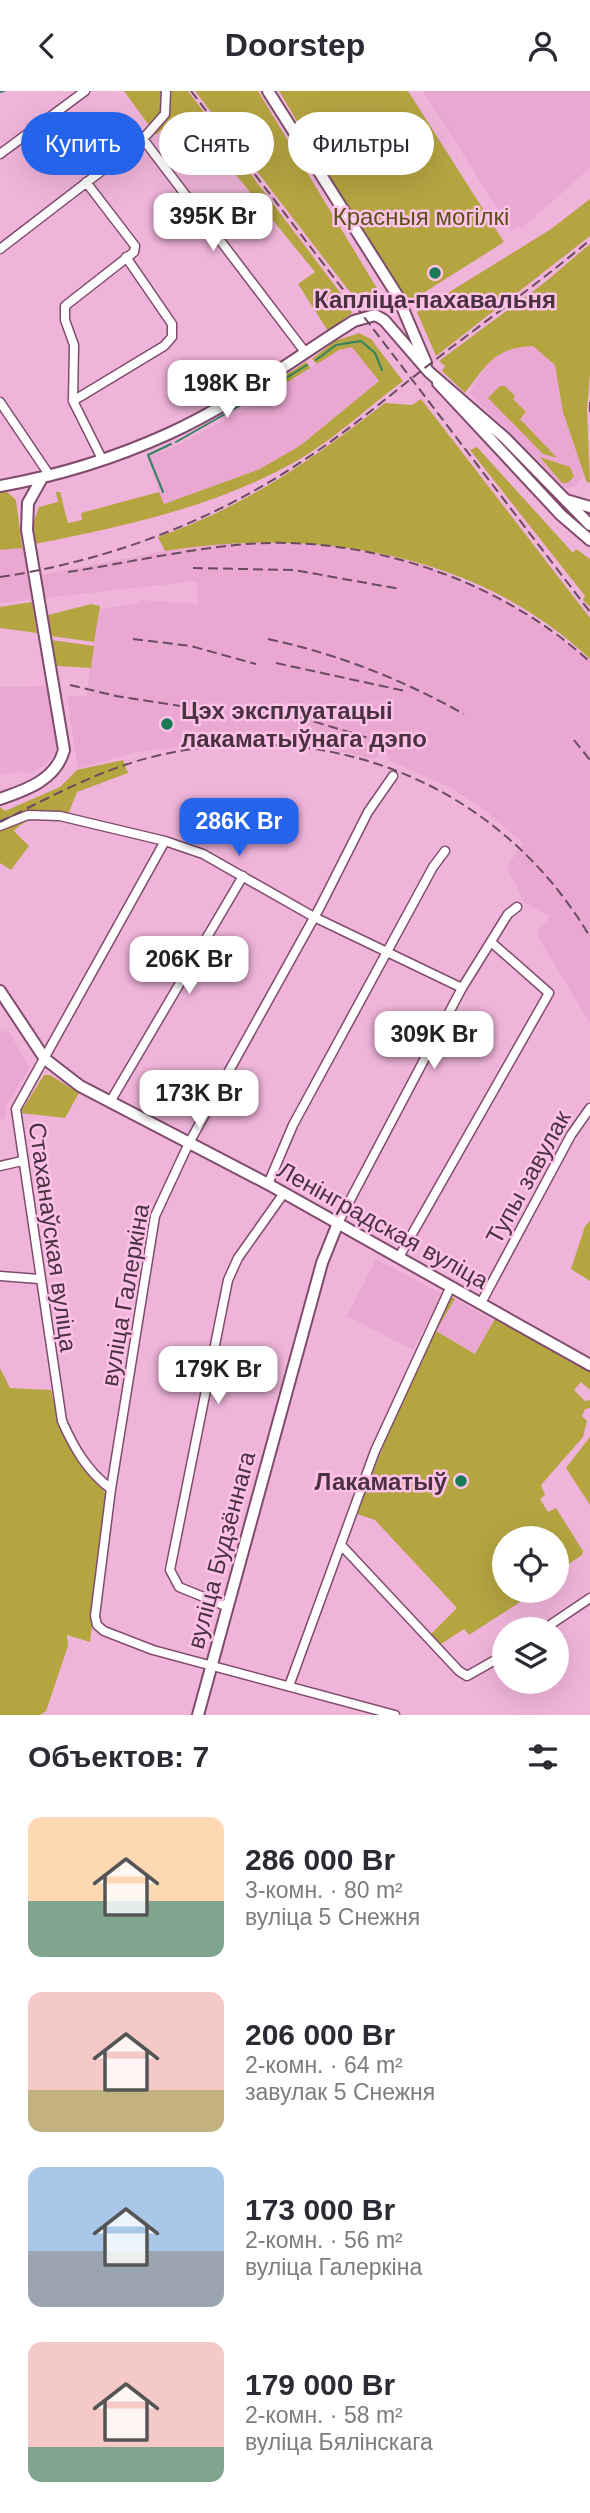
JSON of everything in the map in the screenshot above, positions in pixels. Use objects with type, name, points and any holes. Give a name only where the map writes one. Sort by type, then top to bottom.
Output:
[{"type":"street","points":[[0,154],[85,91]]},
{"type":"street","points":[[145,136],[164,114],[166,91]]},
{"type":"street","points":[[268,91],[397,295],[429,372]]},
{"type":"street","points":[[145,143],[306,352]]},
{"type":"street","points":[[0,249],[95,175]]},
{"type":"street","points":[[86,182],[135,246],[134,252],[65,306],[65,320],[74,345],[73,401],[103,459]]},
{"type":"street","points":[[73,401],[164,346],[172,337],[172,324],[126,257]]},
{"type":"street","points":[[0,486],[46,477],[168,434],[225,403],[354,321],[375,315],[384,320],[429,372],[454,390],[512,454],[561,515],[590,540]]},
{"type":"street","points":[[0,402],[46,477]]},
{"type":"street","points":[[512,454],[584,516],[590,525]]},
{"type":"street","points":[[0,799],[47,777],[56,768],[64,750],[27,530],[28,503],[46,477]]},
{"type":"street","points":[[563,499],[590,507]]},
{"type":"street","points":[[561,515],[584,516]]},
{"type":"street","name":"вуліца Галеркіна","points":[[212,1665],[153,1650],[97,1625],[95,1616],[111,1489],[155,1216],[189,1143],[314,917],[368,812],[393,776]]},
{"type":"street","points":[[0,826],[28,815],[43,813],[165,841],[203,855],[314,917],[462,988]]},
{"type":"street","name":"Стаханаўская вуліца","points":[[111,1489],[92,1473],[76,1452],[62,1421],[38,1279],[16,1109],[165,841]]},
{"type":"street","points":[[268,1184],[293,1125],[433,867],[445,851]]},
{"type":"street","points":[[110,1102],[243,876]]},
{"type":"street","name":"вуліца Будзённага","points":[[198,1715],[322,1263],[338,1223],[462,988],[508,914],[517,907]]},
{"type":"street","points":[[399,1257],[549,993],[491,942]]},
{"type":"street","name":"Ленінградская вуліца","points":[[0,991],[45,1059],[80,1086],[268,1184],[590,1365]]},
{"type":"street","name":"Тупы завулак","points":[[481,1303],[571,1135],[590,1108]]},
{"type":"street","points":[[0,1165],[22,1161]]},
{"type":"street","points":[[228,1607],[179,1587],[170,1570],[228,1280],[238,1258],[284,1193]]},
{"type":"street","points":[[0,1276],[38,1279]]},
{"type":"street","points":[[289,1686],[375,1451],[451,1286]]},
{"type":"street","points":[[342,1546],[459,1671],[467,1676],[492,1662]]},
{"type":"street","points":[[562,1617],[590,1598]]},
{"type":"street","points":[[212,1665],[395,1715]]},
{"type":"shaded area","points":[[423,91],[590,91],[590,168],[521,229],[518,226],[511,230]]},
{"type":"shaded area","points":[[534,344],[556,363],[585,474],[576,486],[566,489],[469,393],[484,368],[497,356],[511,348]]},
{"type":"shaded area","points":[[352,347],[379,381],[301,445],[260,469],[163,504],[147,457],[172,448],[253,405],[339,350]]},
{"type":"shaded area","points":[[248,540],[318,543],[389,555],[429,567],[486,590],[521,611],[590,660],[590,1023],[538,937],[539,929],[550,917],[524,902],[507,867],[523,843],[482,808],[449,787],[388,760],[387,755],[380,753],[375,759],[322,747],[249,740],[136,752],[78,769],[67,696],[87,696],[98,609],[140,603],[140,600],[198,604],[197,581],[0,603],[0,550],[36,546],[41,575],[165,551]]},
{"type":"shaded area","points":[[48,686],[56,736],[56,755],[32,774],[21,771],[0,775],[0,687]]},
{"type":"shaded area","points":[[8,1031],[30,1067],[5,1107],[6,1118],[0,1120],[0,1032]]},
{"type":"shaded area","points":[[376,1259],[442,1294],[413,1350],[347,1316]]},
{"type":"shaded area","points":[[455,1299],[493,1321],[476,1354],[436,1331]]},
{"type":"green space","points":[[124,91],[164,91],[163,112],[159,112],[159,119],[151,128],[145,120],[145,112],[139,112]]},
{"type":"green space","points":[[168,91],[188,91],[204,112],[164,112]]},
{"type":"green space","points":[[195,91],[258,91],[271,112],[211,112]]},
{"type":"green space","name":"Красныя могілкі","points":[[279,91],[408,91],[421,112],[292,112]]},
{"type":"green space","points":[[274,118],[288,141],[288,175],[309,175],[387,305],[376,307],[367,291],[353,296],[260,175],[274,175]]},
{"type":"green space","name":"Красныя могілкі","points":[[434,132],[504,242],[406,304],[329,175],[434,175]]},
{"type":"green space","points":[[236,175],[251,175],[345,299],[352,313],[328,331],[298,284],[315,272]]},
{"type":"green space","points":[[590,199],[590,236],[436,356],[417,312],[551,229]]},
{"type":"green space","points":[[590,244],[590,373],[587,411],[590,482],[587,483],[563,412],[555,365],[533,346],[519,347],[500,354],[486,366],[465,393],[442,371],[445,366],[439,361],[544,283]]},
{"type":"green space","points":[[359,333],[371,339],[403,381],[314,450],[269,475],[205,502],[137,522],[35,544],[33,524],[39,507],[58,502],[56,492],[60,492],[68,523],[82,520],[81,513],[159,492],[164,504],[260,469],[301,445],[379,381],[352,347],[339,350],[317,364],[312,359],[335,341]]},
{"type":"green space","points":[[306,362],[310,368],[261,399],[259,392]]},
{"type":"green space","points":[[500,386],[505,386],[515,396],[513,399],[526,412],[520,419],[557,458],[543,454],[488,398]]},
{"type":"green space","points":[[421,399],[590,618],[590,659],[546,623],[497,594],[445,571],[391,556],[335,546],[278,543],[221,544],[165,551],[158,537],[250,496],[305,462],[385,403],[412,405]]},
{"type":"green space","points":[[477,447],[573,553],[576,549],[590,559],[590,607],[583,600],[585,596],[470,450]]},
{"type":"green space","points":[[540,457],[570,467],[574,477],[567,483],[562,483]]},
{"type":"green space","points":[[7,492],[16,500],[22,548],[0,550],[0,493]]},
{"type":"green space","points":[[32,602],[37,633],[0,628],[0,607]]},
{"type":"green space","points":[[91,604],[100,606],[94,642],[51,636],[48,615]]},
{"type":"green space","points":[[51,640],[94,646],[91,668],[57,666]]},
{"type":"green space","points":[[123,760],[128,773],[77,792],[65,822],[51,819],[31,820],[14,831],[29,846],[11,870],[0,863],[0,807],[5,811],[60,787],[77,770]]},
{"type":"green space","points":[[44,1075],[50,1075],[79,1093],[65,1118],[20,1113]]},
{"type":"green space","points":[[590,1221],[590,1281],[571,1269],[585,1226]]},
{"type":"green space","points":[[450,1296],[455,1299],[436,1331],[475,1354],[496,1317],[590,1370],[590,1390],[581,1382],[574,1390],[585,1401],[590,1400],[590,1408],[585,1409],[582,1416],[587,1421],[583,1437],[541,1485],[545,1495],[540,1499],[548,1512],[556,1508],[567,1526],[492,1526],[492,1603],[518,1603],[497,1617],[492,1617],[492,1620],[469,1635],[464,1629],[441,1644],[430,1635],[457,1608],[375,1520],[357,1514],[397,1410]]},
{"type":"green space","points":[[0,1368],[10,1388],[51,1390],[59,1422],[69,1444],[77,1458],[102,1487],[107,1501],[90,1642],[67,1635],[68,1646],[46,1711],[40,1715],[0,1715]]},
{"type":"green space","points":[[590,1437],[590,1505],[566,1468]]},
{"type":"green space","points":[[569,1529],[583,1551],[582,1555],[569,1564]]},
{"type":"waterway","points":[[0,92],[4,91]]},
{"type":"waterway","points":[[316,360],[336,345],[361,341],[375,353],[382,370]]},
{"type":"waterway","points":[[260,394],[307,365]]},
{"type":"waterway","points":[[176,442],[253,398]]},
{"type":"waterway","points":[[163,492],[148,455],[171,444]]},
{"type":"railway","points":[[191,91],[590,612]]},
{"type":"railway","points":[[0,577],[80,561],[120,549],[197,520],[270,482],[338,436],[590,240]]},
{"type":"railway","points":[[590,402],[590,415]]},
{"type":"railway","points":[[68,572],[225,546],[293,543],[339,547],[385,556],[474,586],[555,633],[590,662]]},
{"type":"railway","points":[[193,568],[294,570],[400,589]]},
{"type":"railway","points":[[133,639],[191,646],[256,664]]},
{"type":"railway","points":[[268,639],[369,669],[464,714]]},
{"type":"railway","points":[[276,663],[405,691]]},
{"type":"railway","points":[[70,685],[116,696],[187,707]]},
{"type":"railway","points":[[240,710],[299,717],[395,746]]},
{"type":"railway","points":[[574,740],[590,760]]},
{"type":"railway","points":[[0,822],[96,776],[156,756],[220,746],[284,745],[345,755],[404,774],[458,802],[508,838],[553,884],[590,937]]},
{"type":"place","name":"Капліца-пахавальня","points":[[435,273]]},
{"type":"place","name":"Цэх эксплуатацыі лакаматыўнага дэпо","points":[[167,724]]},
{"type":"place","name":"Лакаматыў","points":[[461,1481]]}]
